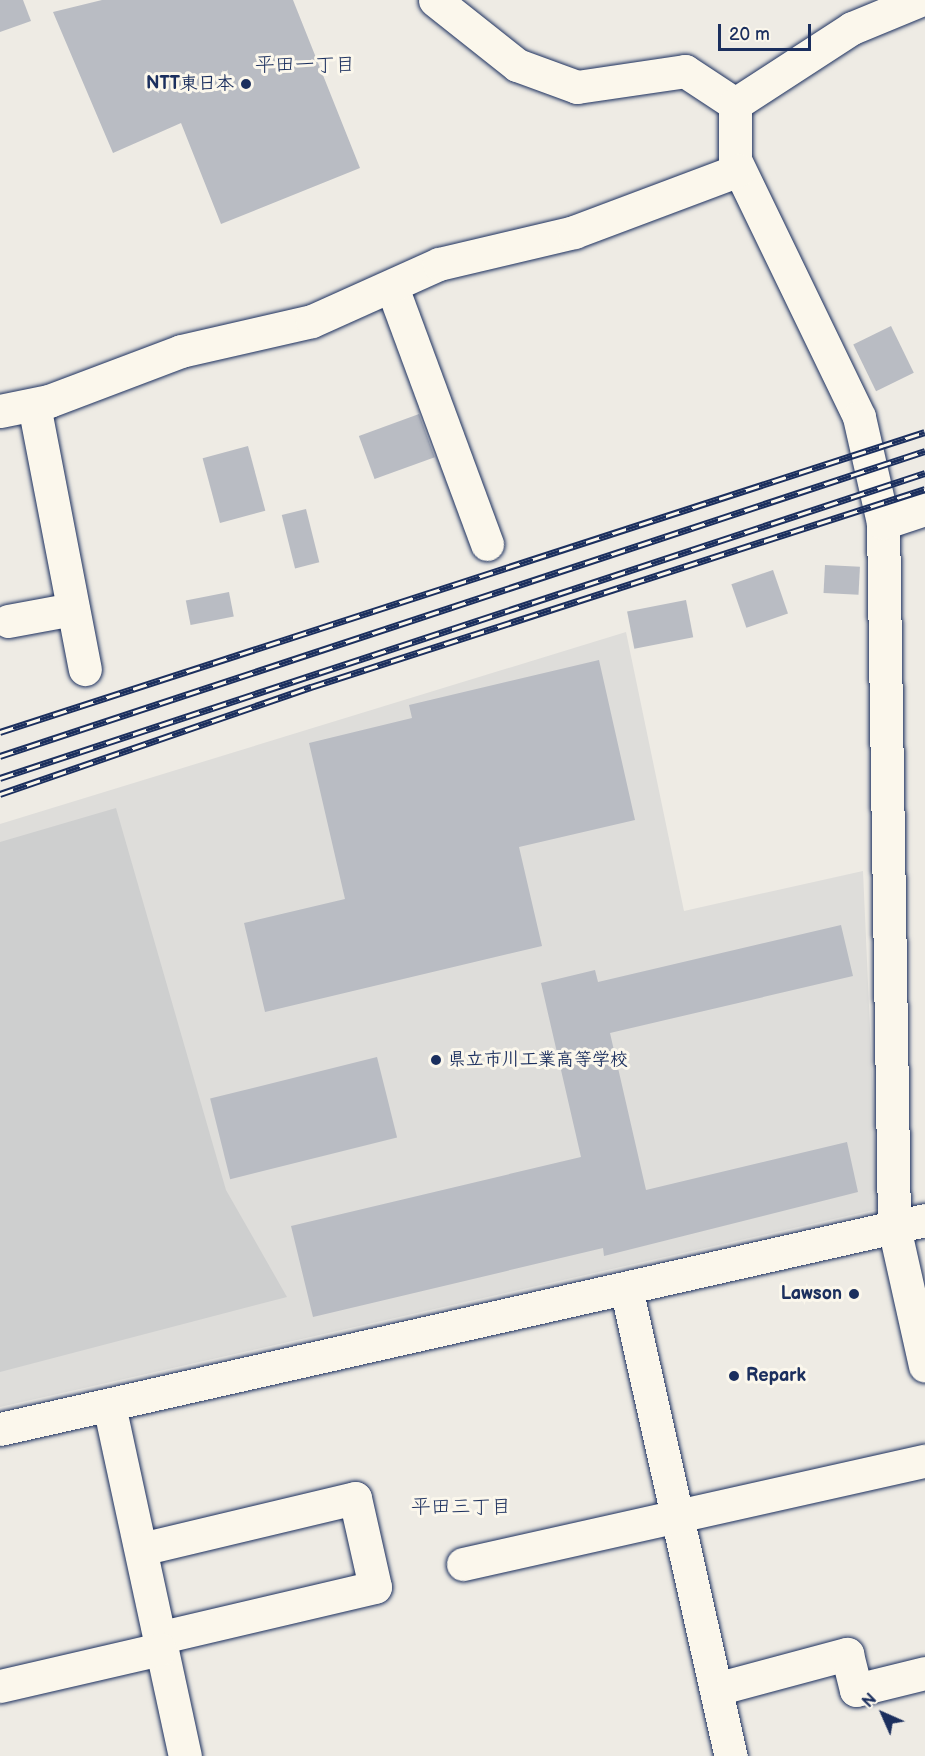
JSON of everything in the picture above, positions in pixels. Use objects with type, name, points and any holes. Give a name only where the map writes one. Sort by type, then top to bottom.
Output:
[{"type":"street","points":[[435,0],[518,65],[577,87],[685,71],[735,104]]},
{"type":"street","points":[[735,104],[852,28],[913,3]]},
{"type":"street","points":[[735,104],[739,170],[859,417],[883,523],[910,1223],[925,1366]]},
{"type":"street","points":[[0,411],[34,405],[181,351],[312,321],[439,264],[574,232],[739,170]]},
{"type":"street","points":[[392,287],[487,544]]},
{"type":"street","points":[[34,405],[85,669]]},
{"type":"street","points":[[883,523],[925,509]]},
{"type":"street","points":[[8,621],[73,609]]},
{"type":"street","points":[[0,1429],[910,1223]]},
{"type":"street","points":[[626,1288],[731,1756]]},
{"type":"street","points":[[109,1405],[185,1756]]},
{"type":"street","points":[[463,1564],[678,1520],[925,1461]]},
{"type":"street","points":[[0,1686],[375,1587],[355,1498],[141,1549]]},
{"type":"street","points":[[716,1689],[847,1654],[856,1690],[925,1673]]},
{"type":"shaded area","name":"県立市川工業高等学校","points":[[626,632],[684,911],[863,871],[878,1209],[0,1407],[0,824]]},
{"type":"shaded area","points":[[116,808],[226,1190],[287,1297],[0,1372],[0,842]]},
{"type":"building","points":[[0,0],[23,0],[31,21],[0,32]]},
{"type":"building","name":"NTT東日本","points":[[102,0],[293,0],[360,168],[221,224],[181,123],[113,153],[53,12]]},
{"type":"building","points":[[891,326],[914,373],[876,391],[853,344]]},
{"type":"building","points":[[419,414],[435,457],[375,479],[359,436]]},
{"type":"building","points":[[248,446],[265,511],[220,523],[203,458]]},
{"type":"building","points":[[306,509],[319,562],[295,568],[282,515]]},
{"type":"building","points":[[825,565],[860,567],[858,595],[824,593]]},
{"type":"building","points":[[773,570],[788,613],[746,628],[731,584]]},
{"type":"building","points":[[229,592],[234,617],[191,625],[186,600]]},
{"type":"building","points":[[686,600],[693,637],[634,649],[627,611]]},
{"type":"building","points":[[599,660],[635,820],[519,847],[542,946],[265,1012],[244,923],[345,899],[309,743],[412,718],[409,705]]},
{"type":"building","points":[[841,925],[853,976],[610,1033],[646,1190],[847,1142],[858,1192],[604,1256],[603,1248],[313,1317],[291,1226],[581,1157],[541,983],[595,970],[598,982]]},
{"type":"building","points":[[377,1057],[397,1138],[230,1179],[210,1099]]},
{"type":"railway","points":[[0,732],[925,432]]},
{"type":"railway","points":[[0,756],[925,451]]},
{"type":"railway","points":[[0,778],[925,473]]},
{"type":"railway","points":[[0,794],[311,687],[925,489]]},
{"type":"place","name":"NTT東日本","points":[[246,84]]},
{"type":"place","name":"県立市川工業高等学校","points":[[436,1060]]},
{"type":"place","name":"Lawson","points":[[854,1294]]},
{"type":"place","name":"Repark","points":[[734,1376]]},
{"type":"district","name":"平田一丁目","points":[[305,65]]},
{"type":"district","name":"平田三丁目","points":[[461,1507]]}]
